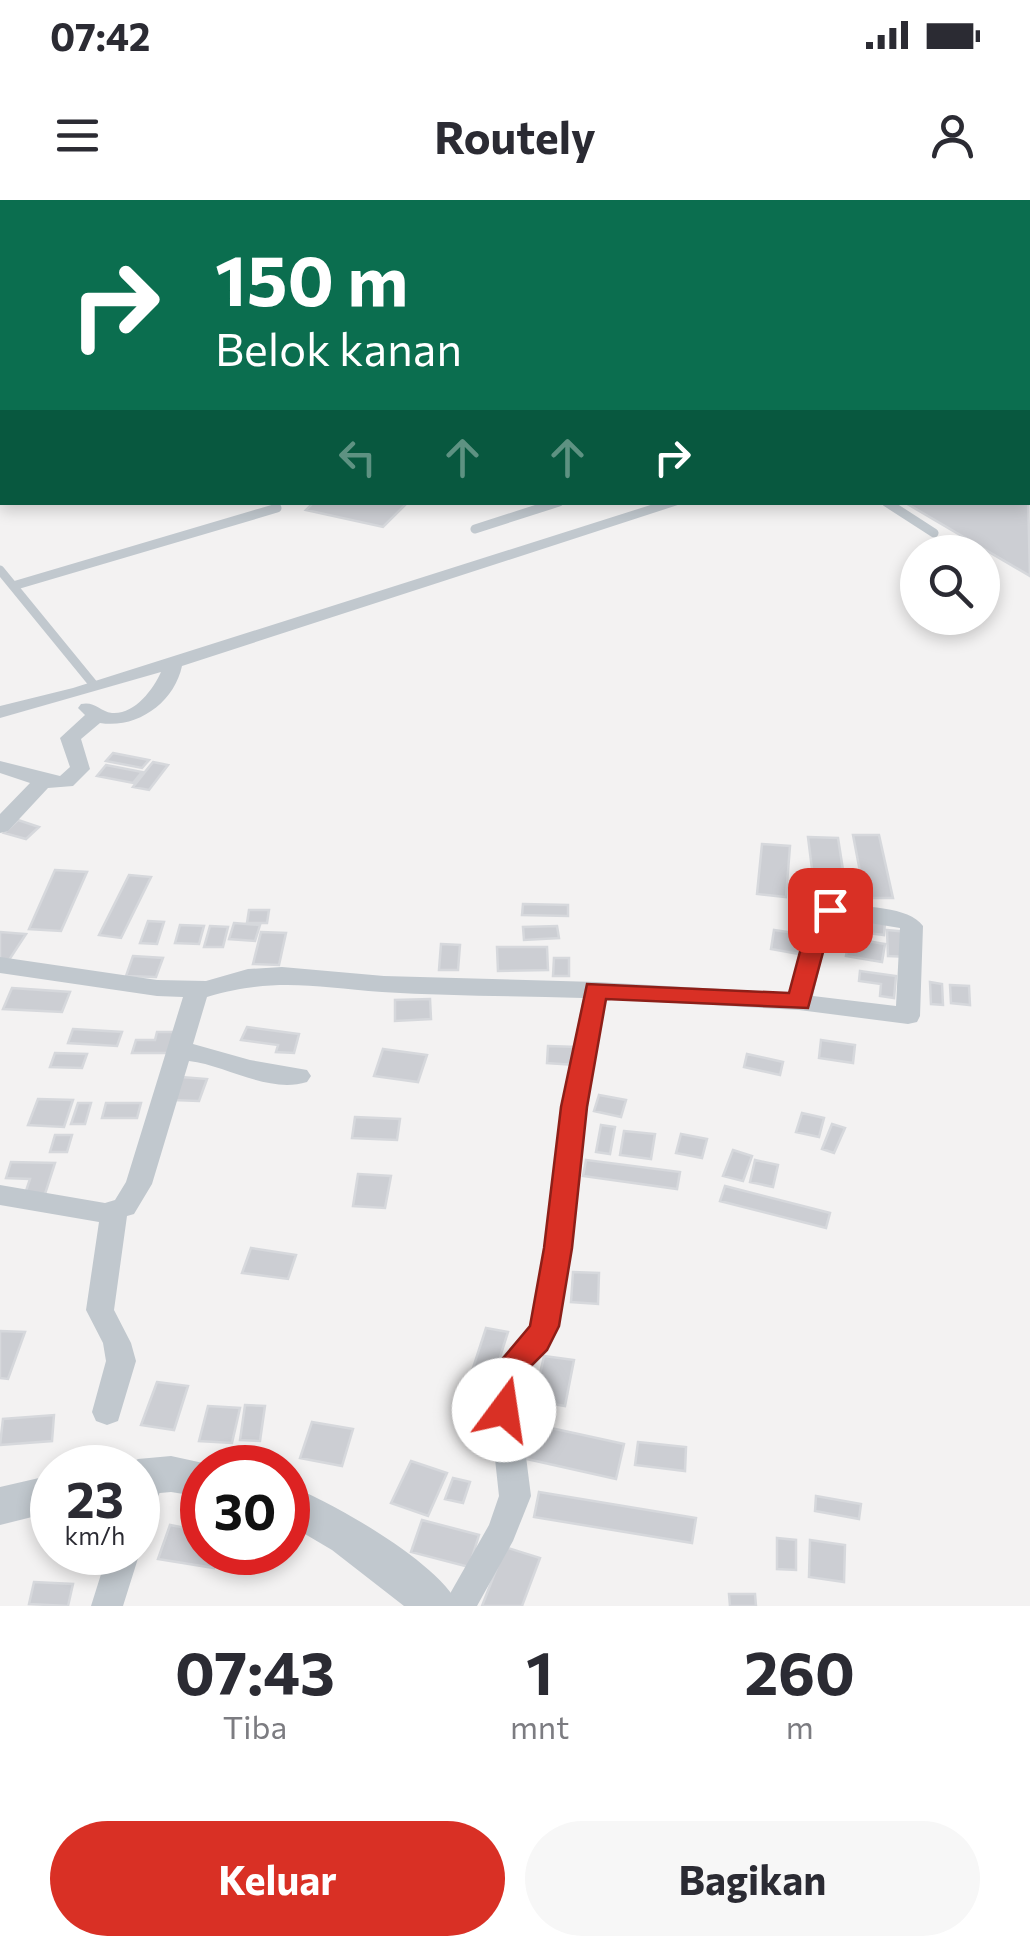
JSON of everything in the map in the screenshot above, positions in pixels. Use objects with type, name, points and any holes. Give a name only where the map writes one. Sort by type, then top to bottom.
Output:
[{"type":"street","points":[[0,712],[669,505]]},
{"type":"street","points":[[0,767],[57,784],[74,777],[80,760],[70,738],[96,716],[129,716],[154,701],[169,682],[173,661]]},
{"type":"street","points":[[87,688],[96,716]]},
{"type":"street","points":[[0,826],[43,782]]},
{"type":"street","points":[[0,964],[143,986],[198,988],[248,977],[282,975],[446,988],[596,990],[799,1002],[908,1016],[912,926],[908,922],[838,911],[821,914],[799,1002]]},
{"type":"street","points":[[3,1200],[114,1213],[124,1207],[138,1184],[198,988]]},
{"type":"street","points":[[459,1606],[502,1531],[515,1496],[503,1394],[509,1369],[537,1341],[544,1326],[558,1248],[574,1107],[596,990]]},
{"type":"street","points":[[180,1050],[206,1054],[247,1069],[298,1076]]},
{"type":"street","points":[[107,1412],[121,1361],[100,1310],[114,1213]]},
{"type":"street","points":[[0,1506],[30,1499]]},
{"type":"street","points":[[310,1513],[376,1556],[437,1606]]},
{"type":"street","points":[[107,1606],[117,1575]]},
{"type":"lane","points":[[475,529],[549,505]]},
{"type":"lane","points":[[891,505],[934,533]]},
{"type":"lane","points":[[12,586],[277,508]]},
{"type":"lane","points":[[0,570],[87,688]]},
{"type":"building","points":[[311,505],[405,505],[383,527],[306,510]]},
{"type":"building","points":[[909,505],[1028,505],[1030,576],[1000,558],[1000,535],[960,535]]},
{"type":"building","points":[[113,753],[149,760],[142,768],[106,761]]},
{"type":"building","points":[[153,762],[168,765],[149,790],[133,787]]},
{"type":"building","points":[[106,765],[142,772],[133,783],[97,776]]},
{"type":"building","points":[[18,820],[39,827],[26,839],[4,833]]},
{"type":"building","points":[[853,835],[879,835],[893,898],[865,898]]},
{"type":"building","points":[[808,837],[838,838],[848,902],[816,901]]},
{"type":"building","points":[[762,844],[790,846],[786,897],[757,894]]},
{"type":"building","points":[[55,870],[87,872],[61,931],[29,929]]},
{"type":"building","points":[[129,875],[151,877],[121,938],[99,935]]},
{"type":"building","points":[[523,904],[568,905],[568,916],[522,915]]},
{"type":"building","points":[[249,910],[269,910],[267,923],[247,923]]},
{"type":"building","points":[[843,918],[885,922],[884,935],[842,930]]},
{"type":"building","points":[[148,921],[164,922],[157,944],[140,943]]},
{"type":"building","points":[[234,923],[260,925],[255,941],[229,939]]},
{"type":"building","points":[[180,925],[204,926],[199,944],[175,943]]},
{"type":"building","points":[[210,926],[228,927],[223,947],[204,947]]},
{"type":"building","points":[[557,926],[559,938],[524,940],[523,927]]},
{"type":"building","points":[[774,930],[802,934],[799,954],[771,949]]},
{"type":"building","points":[[887,930],[908,932],[910,957],[888,956]]},
{"type":"building","points":[[0,932],[26,934],[9,960],[0,959]]},
{"type":"building","points":[[261,932],[286,933],[279,965],[253,964]]},
{"type":"building","points":[[849,938],[885,944],[882,962],[846,956]]},
{"type":"building","points":[[441,944],[460,945],[458,970],[439,970]]},
{"type":"building","points":[[497,947],[547,947],[548,970],[498,971]]},
{"type":"building","points":[[133,956],[163,958],[156,977],[126,976]]},
{"type":"building","points":[[554,958],[569,958],[569,976],[553,976]]},
{"type":"building","points":[[860,971],[896,976],[894,998],[880,996],[881,984],[859,981]]},
{"type":"building","points":[[930,982],[942,984],[943,1005],[931,1004]]},
{"type":"building","points":[[950,985],[969,986],[970,1005],[951,1003]]},
{"type":"building","points":[[12,988],[70,992],[62,1012],[3,1009]]},
{"type":"building","points":[[430,999],[431,1019],[395,1021],[395,1000]]},
{"type":"building","points":[[247,1027],[299,1034],[294,1053],[276,1052],[278,1045],[241,1040]]},
{"type":"building","points":[[73,1029],[122,1032],[117,1046],[68,1043]]},
{"type":"building","points":[[157,1032],[175,1032],[169,1053],[132,1053],[136,1040],[155,1040]]},
{"type":"building","points":[[821,1040],[855,1045],[853,1063],[819,1058]]},
{"type":"building","points":[[548,1046],[577,1047],[575,1065],[547,1063]]},
{"type":"building","points":[[383,1049],[427,1055],[418,1082],[374,1076]]},
{"type":"building","points":[[55,1053],[87,1054],[82,1068],[50,1067]]},
{"type":"building","points":[[747,1054],[783,1062],[780,1075],[744,1067]]},
{"type":"building","points":[[181,1077],[207,1079],[199,1101],[174,1100]]},
{"type":"building","points":[[599,1095],[626,1100],[621,1117],[594,1111]]},
{"type":"building","points":[[38,1099],[73,1100],[64,1127],[28,1125]]},
{"type":"building","points":[[78,1103],[91,1103],[85,1124],[71,1124]]},
{"type":"building","points":[[106,1103],[141,1103],[137,1118],[102,1118]]},
{"type":"building","points":[[802,1113],[824,1118],[819,1137],[796,1132]]},
{"type":"building","points":[[355,1117],[400,1119],[397,1140],[352,1138]]},
{"type":"building","points":[[832,1124],[845,1128],[834,1153],[822,1149]]},
{"type":"building","points":[[601,1125],[615,1127],[610,1154],[596,1152]]},
{"type":"building","points":[[624,1131],[655,1134],[651,1159],[620,1155]]},
{"type":"building","points":[[681,1134],[707,1139],[702,1158],[676,1153]]},
{"type":"building","points":[[55,1135],[72,1135],[67,1152],[50,1152]]},
{"type":"building","points":[[733,1150],[752,1156],[743,1181],[723,1176]]},
{"type":"building","points":[[586,1160],[680,1172],[677,1189],[583,1176]]},
{"type":"building","points":[[755,1160],[778,1165],[773,1187],[750,1182]]},
{"type":"building","points":[[11,1162],[55,1163],[45,1194],[25,1194],[30,1179],[6,1178]]},
{"type":"building","points":[[358,1174],[391,1176],[385,1208],[353,1206]]},
{"type":"building","points":[[725,1186],[830,1213],[826,1228],[720,1201]]},
{"type":"building","points":[[251,1248],[296,1255],[288,1279],[242,1273]]},
{"type":"building","points":[[573,1272],[599,1273],[598,1304],[571,1302]]},
{"type":"building","points":[[486,1328],[508,1332],[495,1373],[473,1368]]},
{"type":"building","points":[[0,1331],[25,1332],[8,1379],[0,1378]]},
{"type":"building","points":[[544,1356],[574,1360],[565,1406],[534,1401]]},
{"type":"building","points":[[157,1382],[188,1386],[174,1430],[141,1425]]},
{"type":"building","points":[[245,1405],[265,1406],[260,1441],[240,1440]]},
{"type":"building","points":[[208,1406],[240,1408],[232,1443],[199,1441]]},
{"type":"building","points":[[54,1415],[52,1441],[0,1445],[3,1419]]},
{"type":"building","points":[[312,1422],[353,1429],[342,1466],[310,1460],[310,1445],[304,1445]]},
{"type":"building","points":[[528,1423],[624,1444],[616,1479],[518,1457]]},
{"type":"building","points":[[638,1442],[686,1447],[685,1471],[635,1465]]},
{"type":"building","points":[[411,1461],[447,1473],[428,1516],[391,1503]]},
{"type":"building","points":[[453,1478],[470,1482],[463,1503],[445,1499]]},
{"type":"building","points":[[539,1492],[696,1518],[692,1543],[534,1517]]},
{"type":"building","points":[[816,1496],[861,1504],[859,1519],[815,1511]]},
{"type":"building","points":[[422,1520],[479,1535],[469,1567],[411,1552]]},
{"type":"building","points":[[170,1525],[180,1527],[180,1563],[160,1559]]},
{"type":"building","points":[[777,1538],[796,1540],[796,1570],[777,1569]]},
{"type":"building","points":[[810,1540],[845,1545],[844,1582],[809,1577]]},
{"type":"building","points":[[505,1547],[540,1558],[522,1606],[482,1606]]},
{"type":"building","points":[[34,1582],[73,1584],[68,1606],[29,1604]]},
{"type":"building","points":[[729,1594],[755,1594],[756,1606],[730,1606]]},
{"type":"route","points":[[504,1410],[509,1369],[537,1341],[544,1326],[570,1163],[574,1107],[596,990],[799,1002],[821,914],[830,910]]}]
